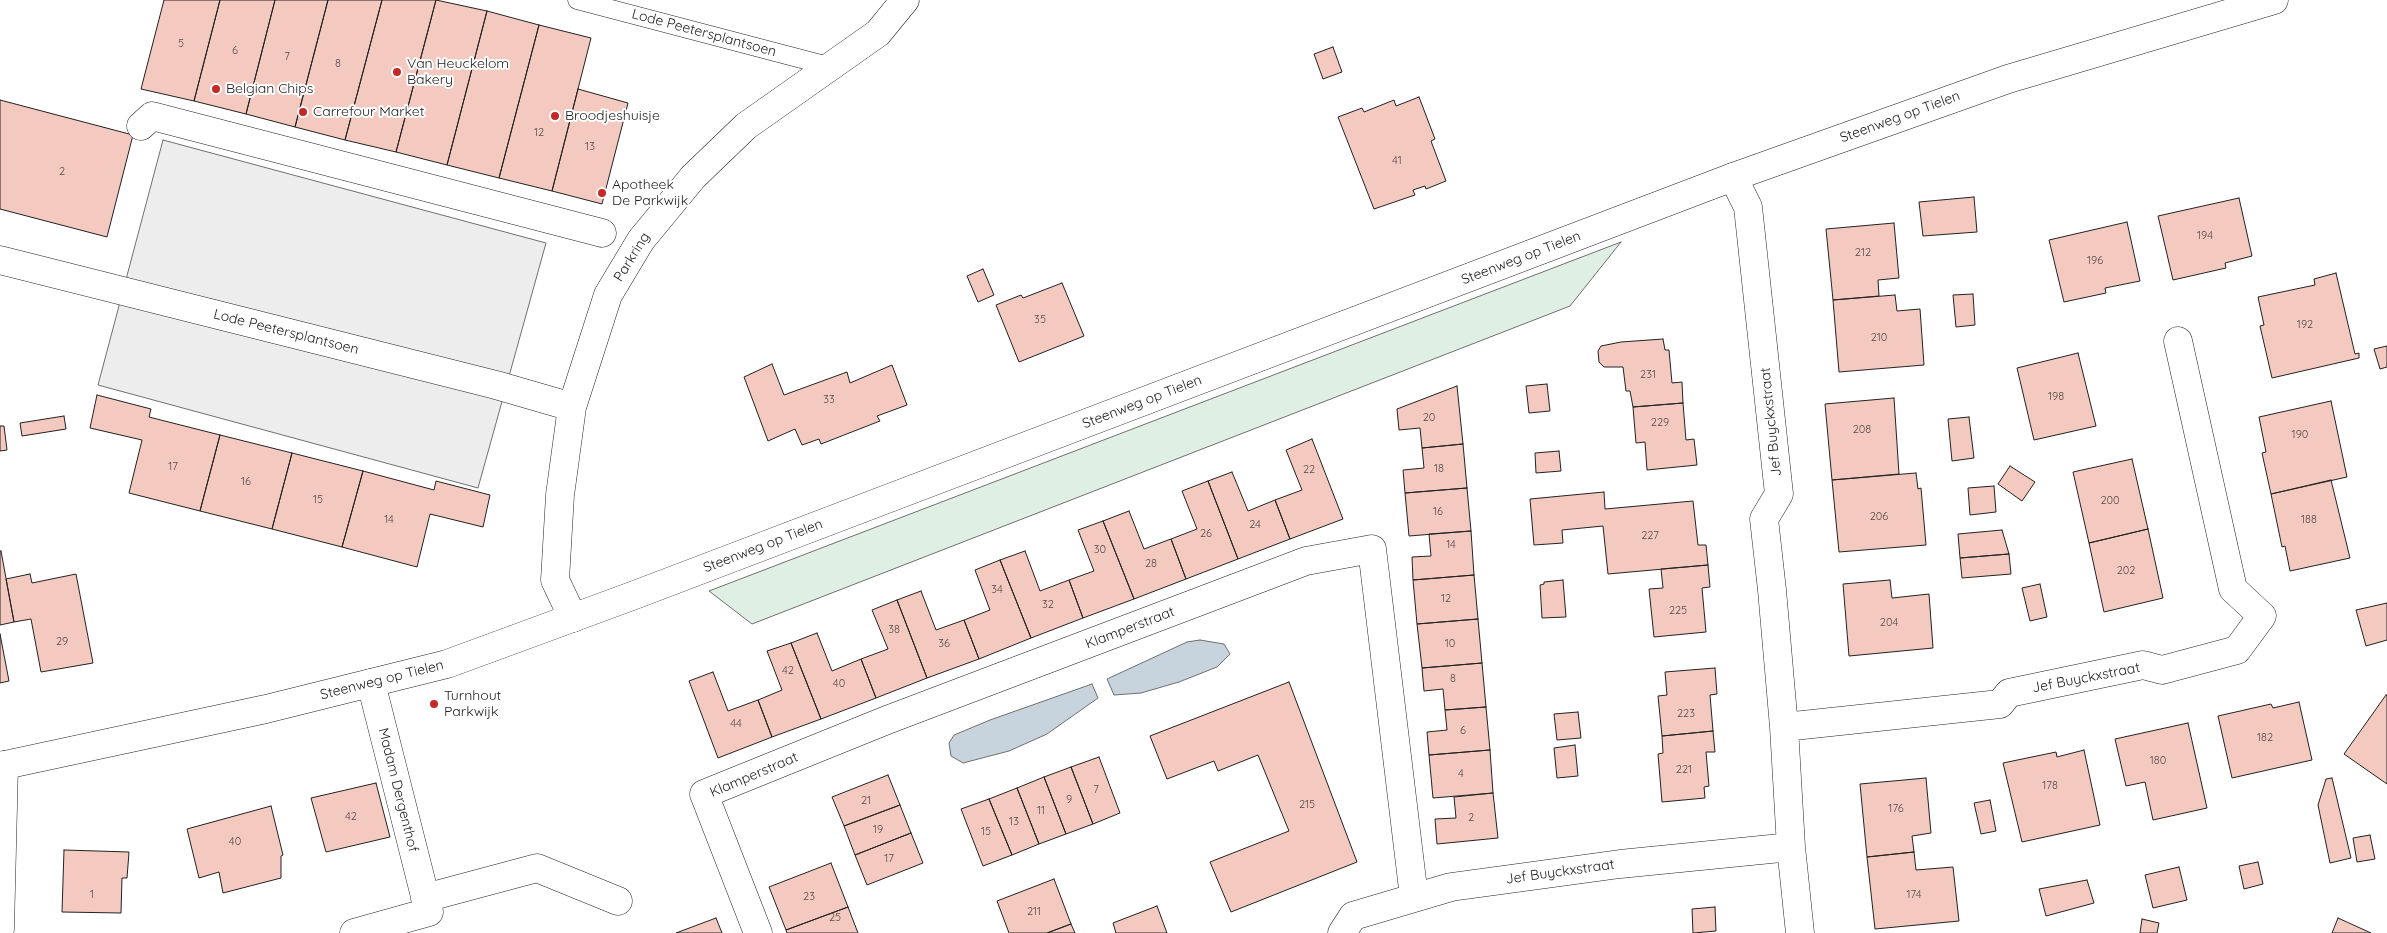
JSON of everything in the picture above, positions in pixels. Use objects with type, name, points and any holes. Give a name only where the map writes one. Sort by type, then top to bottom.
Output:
[{"type":"street","name":"Parkring","points":[[573,618],[554,580],[560,495],[572,408],[608,296],[647,232],[693,177],[746,126],[878,33],[905,0]]},
{"type":"street","name":"Steenweg op Tielen","points":[[2,765],[266,709],[447,664],[573,618],[1733,177],[2008,79],[2274,0]]},
{"type":"street","points":[[140,126],[152,116],[602,233]]},
{"type":"street","name":"Jef Buyckxstraat","points":[[1733,177],[1748,207],[1779,494],[1764,519],[1784,726],[1791,847],[1800,933]]},
{"type":"street","name":"Lode Peetersplantsoen","points":[[0,260],[496,385],[572,408]]},
{"type":"street","name":"Jef Buyckxstraat","points":[[1784,726],[2000,704],[2009,693],[2144,665],[2162,670],[2237,650],[2262,616],[2233,589],[2178,341]]},
{"type":"street","name":"Klamperstraat","points":[[758,933],[704,794],[896,717],[1306,562],[1372,550],[1414,897]]},
{"type":"street","name":"Madam Dergenthof","points":[[371,683],[425,914]]},
{"type":"street","points":[[0,929],[2,765]]},
{"type":"street","name":"Jef Buyckxstraat","points":[[1342,933],[1354,916],[1414,897],[1451,888],[1610,865],[1791,847]]},
{"type":"street","points":[[354,933],[425,914],[537,868],[618,901]]},
{"type":"lane","name":"Lode Peetersplantsoen","points":[[577,0],[832,67]]},
{"type":"green space","points":[[1621,242],[1570,306],[752,624],[709,591]]},
{"type":"shaded area","points":[[163,140],[546,243],[478,488],[98,385]]},
{"type":"shaded area","points":[[1200,640],[1224,644],[1230,654],[1217,667],[1179,682],[1141,693],[1114,695],[1107,679],[1187,642]]},
{"type":"shaded area","points":[[1092,684],[1098,698],[1047,734],[1009,751],[963,763],[951,756],[949,743],[954,735],[990,720]]},
{"type":"building","points":[[164,0],[220,0],[194,101],[141,89]]},
{"type":"building","points":[[220,0],[275,0],[246,114],[194,101]]},
{"type":"building","points":[[275,0],[328,0],[295,127],[246,114]]},
{"type":"building","points":[[328,0],[382,0],[345,140],[295,127]]},
{"type":"building","points":[[382,0],[436,0],[396,152],[345,140]]},
{"type":"building","points":[[436,0],[487,11],[447,165],[396,152]]},
{"type":"building","points":[[487,11],[539,25],[499,178],[447,165]]},
{"type":"building","points":[[539,25],[591,38],[552,191],[499,178]]},
{"type":"building","points":[[1333,47],[1342,72],[1323,79],[1314,54]]},
{"type":"building","points":[[578,89],[628,103],[602,204],[552,191]]},
{"type":"building","points":[[1419,97],[1435,139],[1431,141],[1446,181],[1426,189],[1425,186],[1413,190],[1415,195],[1374,209],[1338,117],[1362,108],[1364,112],[1394,100],[1396,106]]},
{"type":"building","points":[[0,100],[133,135],[107,237],[0,209]]},
{"type":"building","points":[[1974,197],[1977,232],[1923,236],[1919,202]]},
{"type":"building","points":[[2239,198],[2252,256],[2225,263],[2226,268],[2173,280],[2158,216]]},
{"type":"building","points":[[2127,222],[2140,281],[2105,288],[2106,293],[2064,302],[2049,240]]},
{"type":"building","points":[[1894,223],[1899,278],[1878,280],[1879,296],[1833,300],[1826,229]]},
{"type":"building","points":[[983,269],[994,295],[978,302],[967,276]]},
{"type":"building","points":[[2336,273],[2355,354],[2359,353],[2359,358],[2272,378],[2260,326],[2264,325],[2258,297],[2315,285],[2314,279]]},
{"type":"building","points":[[1062,283],[1084,336],[1019,362],[996,305],[1021,295],[1023,298]]},
{"type":"building","points":[[1973,294],[1975,325],[1956,327],[1953,295]]},
{"type":"building","points":[[1895,295],[1897,311],[1920,309],[1924,365],[1839,372],[1833,300]]},
{"type":"building","points":[[1663,339],[1665,350],[1669,350],[1672,383],[1682,382],[1683,403],[1633,407],[1630,391],[1626,391],[1623,367],[1604,367],[1599,362],[1598,351],[1601,346],[1621,342]]},
{"type":"building","points":[[2387,346],[2387,367],[2380,369],[2374,349]]},
{"type":"building","points":[[2078,353],[2096,426],[2034,440],[2017,368]]},
{"type":"building","points":[[772,364],[784,395],[847,372],[850,383],[892,365],[907,405],[877,416],[880,421],[821,444],[819,439],[802,445],[795,429],[768,441],[744,377]]},
{"type":"building","points":[[1547,384],[1550,411],[1529,413],[1526,386]]},
{"type":"building","points":[[1457,386],[1463,444],[1422,448],[1420,428],[1399,430],[1397,409]]},
{"type":"building","points":[[97,395],[151,409],[149,417],[220,435],[200,511],[129,493],[142,440],[90,428]]},
{"type":"building","points":[[1894,398],[1899,474],[1832,480],[1825,404]]},
{"type":"building","points":[[2331,401],[2347,477],[2271,494],[2262,453],[2266,452],[2259,417]]},
{"type":"building","points":[[1683,403],[1686,440],[1694,439],[1697,465],[1647,470],[1645,442],[1636,443],[1633,407]]},
{"type":"building","points":[[64,416],[66,429],[22,436],[20,423]]},
{"type":"building","points":[[1969,417],[1974,458],[1952,461],[1948,419]]},
{"type":"building","points":[[0,426],[4,426],[7,450],[0,451]]},
{"type":"building","points":[[220,435],[292,453],[272,529],[200,511]]},
{"type":"building","points":[[1312,439],[1343,519],[1290,539],[1275,500],[1302,490],[1286,450]]},
{"type":"building","points":[[1463,444],[1467,488],[1405,493],[1403,470],[1424,468],[1422,448]]},
{"type":"building","points":[[1559,451],[1561,471],[1536,473],[1535,453]]},
{"type":"building","points":[[292,453],[363,471],[342,547],[272,529]]},
{"type":"building","points":[[2132,459],[2148,529],[2089,543],[2073,472]]},
{"type":"building","points":[[2010,466],[2035,482],[2022,501],[1998,484]]},
{"type":"building","points":[[363,471],[434,490],[436,481],[490,495],[483,527],[430,514],[417,567],[342,547]]},
{"type":"building","points":[[1232,472],[1248,511],[1275,500],[1290,539],[1238,559],[1208,481]]},
{"type":"building","points":[[1916,473],[1918,489],[1921,488],[1926,545],[1839,552],[1832,480]]},
{"type":"building","points":[[2331,480],[2350,558],[2290,571],[2285,546],[2282,547],[2271,494]]},
{"type":"building","points":[[1208,481],[1238,559],[1186,579],[1171,539],[1197,529],[1182,491]]},
{"type":"building","points":[[1994,486],[1996,512],[1970,515],[1968,488]]},
{"type":"building","points":[[1467,488],[1471,531],[1409,536],[1405,493]]},
{"type":"building","points":[[1604,492],[1605,509],[1693,501],[1698,545],[1706,545],[1708,565],[1608,574],[1603,526],[1562,530],[1563,543],[1534,545],[1530,499]]},
{"type":"building","points":[[1129,511],[1144,549],[1171,539],[1186,579],[1134,599],[1103,521]]},
{"type":"building","points":[[1103,521],[1134,599],[1083,618],[1069,580],[1094,571],[1078,530]]},
{"type":"building","points":[[2148,529],[2163,598],[2104,612],[2089,543]]},
{"type":"building","points":[[2002,530],[2009,554],[1960,558],[1958,534]]},
{"type":"building","points":[[1471,531],[1474,575],[1413,580],[1412,557],[1431,556],[1429,534]]},
{"type":"building","points":[[0,551],[14,622],[0,625]]},
{"type":"building","points":[[1025,551],[1040,591],[1069,580],[1083,618],[1031,638],[1000,560]]},
{"type":"building","points":[[2009,554],[2011,574],[1962,578],[1960,558]]},
{"type":"building","points":[[1000,560],[1031,638],[979,659],[964,620],[990,610],[975,570]]},
{"type":"building","points":[[1708,565],[1710,587],[1702,588],[1706,632],[1654,637],[1649,589],[1663,588],[1661,569]]},
{"type":"building","points":[[30,574],[32,583],[76,574],[93,663],[41,672],[31,619],[14,622],[6,579]]},
{"type":"building","points":[[1474,575],[1478,619],[1417,624],[1413,580]]},
{"type":"building","points":[[1563,580],[1566,617],[1542,618],[1540,585],[1544,584],[1544,582]]},
{"type":"building","points":[[1890,580],[1892,598],[1929,594],[1933,648],[1849,656],[1843,584]]},
{"type":"building","points":[[2040,584],[2047,617],[2030,621],[2022,588]]},
{"type":"building","points":[[921,591],[936,630],[964,620],[979,659],[927,678],[897,600]]},
{"type":"building","points":[[897,600],[927,678],[876,698],[861,659],[888,649],[872,610]]},
{"type":"building","points":[[2387,603],[2387,640],[2366,646],[2356,610]]},
{"type":"building","points":[[1478,619],[1482,663],[1422,668],[1417,624]]},
{"type":"building","points":[[817,633],[832,671],[861,659],[876,698],[821,719],[791,643]]},
{"type":"building","points":[[0,634],[9,681],[0,683]]},
{"type":"building","points":[[791,643],[821,719],[772,737],[758,700],[782,690],[767,651]]},
{"type":"building","points":[[1482,663],[1486,707],[1445,710],[1443,689],[1424,691],[1422,668]]},
{"type":"building","points":[[1715,668],[1717,694],[1710,695],[1713,731],[1662,736],[1658,696],[1667,695],[1665,672]]},
{"type":"building","points":[[713,672],[728,711],[758,700],[772,737],[718,758],[689,681]]},
{"type":"building","points":[[1289,682],[1357,862],[1231,912],[1210,862],[1289,831],[1258,755],[1218,771],[1214,761],[1167,779],[1150,736]]},
{"type":"building","points":[[2387,695],[2387,784],[2344,754]]},
{"type":"building","points":[[2299,702],[2312,760],[2232,778],[2218,716],[2271,704],[2273,708]]},
{"type":"building","points":[[1486,707],[1490,750],[1429,755],[1427,732],[1447,730],[1445,710]]},
{"type":"building","points":[[1578,712],[1581,738],[1557,740],[1554,714]]},
{"type":"building","points":[[2188,723],[2207,808],[2153,820],[2145,782],[2126,786],[2115,739]]},
{"type":"building","points":[[1713,731],[1715,752],[1706,752],[1709,786],[1704,787],[1705,798],[1662,802],[1658,754],[1663,753],[1662,736]]},
{"type":"building","points":[[1575,745],[1578,776],[1557,778],[1554,748]]},
{"type":"building","points":[[1490,750],[1493,793],[1433,798],[1429,755]]},
{"type":"building","points":[[2084,750],[2100,825],[2022,842],[2003,763],[2056,752],[2057,757]]},
{"type":"building","points":[[1099,757],[1120,813],[1093,824],[1071,767]]},
{"type":"building","points":[[1071,767],[1093,824],[1066,834],[1044,777]]},
{"type":"building","points":[[888,775],[900,805],[844,826],[832,797]]},
{"type":"building","points":[[1044,777],[1066,834],[1039,844],[1017,788]]},
{"type":"building","points":[[1926,778],[1931,833],[1912,836],[1914,852],[1867,857],[1860,784]]},
{"type":"building","points":[[2332,778],[2351,858],[2330,863],[2318,805],[2326,779]]},
{"type":"building","points":[[376,783],[390,837],[326,852],[311,798]]},
{"type":"building","points":[[1017,788],[1039,844],[1012,855],[989,799]]},
{"type":"building","points":[[1493,793],[1498,838],[1437,844],[1435,819],[1456,818],[1454,797]]},
{"type":"building","points":[[989,799],[1012,855],[983,866],[961,809]]},
{"type":"building","points":[[1990,800],[1996,831],[1981,834],[1974,803]]},
{"type":"building","points":[[900,805],[911,833],[855,855],[844,826]]},
{"type":"building","points":[[271,806],[283,855],[281,856],[281,878],[223,893],[219,872],[199,878],[187,829]]},
{"type":"building","points":[[911,833],[923,863],[867,885],[855,855]]},
{"type":"building","points":[[2370,835],[2375,859],[2357,862],[2353,838]]},
{"type":"building","points":[[64,850],[129,852],[127,878],[122,878],[121,913],[62,912]]},
{"type":"building","points":[[1914,852],[1916,870],[1953,867],[1959,921],[1875,929],[1867,857]]},
{"type":"building","points":[[2258,862],[2263,884],[2244,889],[2239,866]]},
{"type":"building","points":[[831,863],[848,907],[786,930],[769,887]]},
{"type":"building","points":[[2179,867],[2187,900],[2153,908],[2145,875]]},
{"type":"building","points":[[1054,879],[1071,924],[1047,933],[1009,933],[997,901]]},
{"type":"building","points":[[2087,880],[2094,903],[2046,916],[2039,889]]},
{"type":"building","points":[[1157,906],[1167,933],[1116,933],[1113,923]]},
{"type":"building","points":[[848,907],[858,933],[787,933],[786,930]]},
{"type":"building","points":[[1715,907],[1716,931],[1693,933],[1692,909]]},
{"type":"building","points":[[716,918],[722,933],[676,933]]},
{"type":"building","points":[[2338,918],[2371,933],[2332,933]]},
{"type":"building","points":[[2142,919],[2159,923],[2157,933],[2140,933]]},
{"type":"building","points":[[1071,924],[1075,933],[1047,933]]},
{"type":"place","name":"Van Heuckelom Bakery","points":[[397,72]]},
{"type":"place","name":"Belgian Chips","points":[[216,89]]},
{"type":"place","name":"Carrefour Market","points":[[303,112]]},
{"type":"place","name":"Broodjeshuisje","points":[[555,116]]},
{"type":"place","name":"Apotheek De Parkwijk","points":[[602,193]]},
{"type":"place","name":"Turnhout Parkwijk","points":[[434,704]]}]
